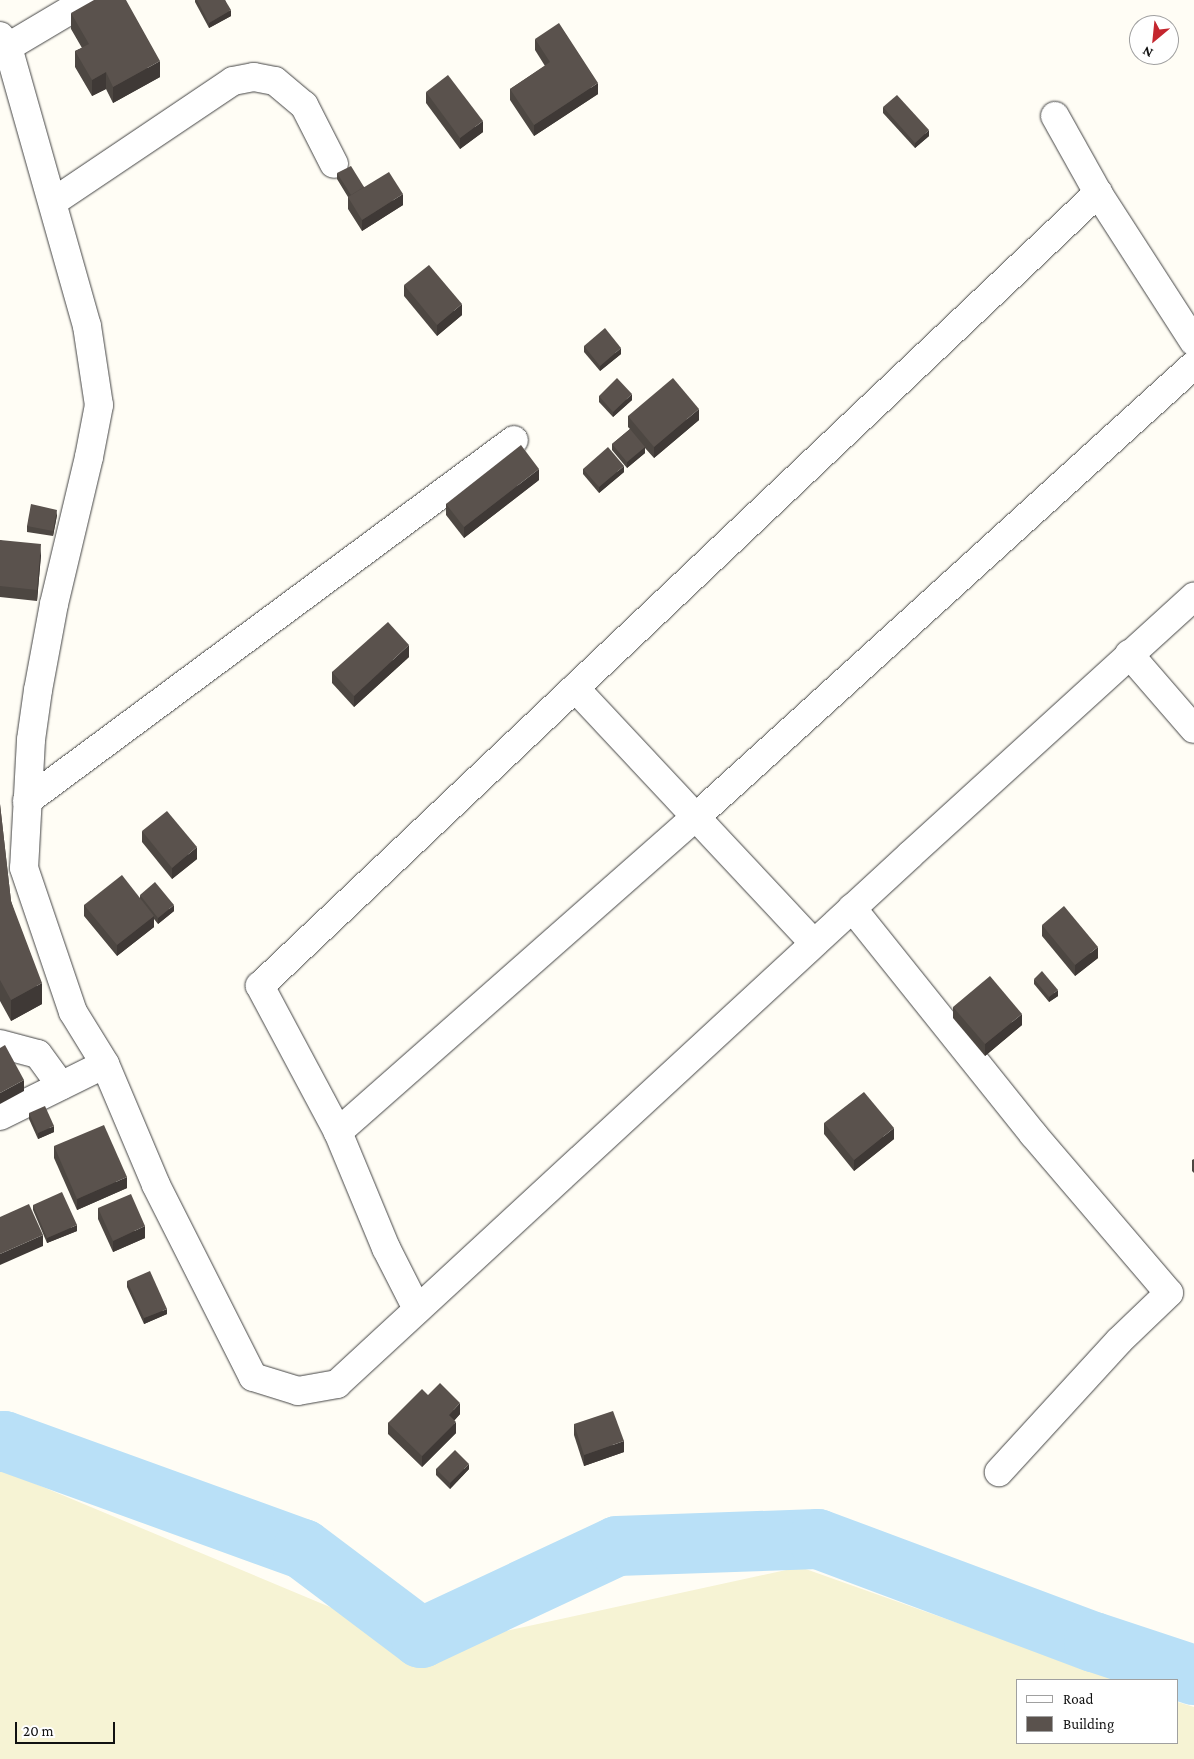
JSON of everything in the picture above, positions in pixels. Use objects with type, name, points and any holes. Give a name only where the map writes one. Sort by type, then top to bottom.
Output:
[{"type":"street","points":[[87,0],[4,41],[87,326],[99,405],[89,458],[54,604],[40,681],[31,740],[24,868],[73,1012],[105,1064],[156,1185],[253,1377],[298,1391],[338,1384],[852,908],[1129,654],[1194,597]]},
{"type":"street","points":[[52,202],[233,81],[254,76],[275,81],[304,105],[334,164]]},
{"type":"street","points":[[1056,116],[1098,194],[1194,342]]},
{"type":"street","points":[[418,1310],[386,1248],[338,1132],[260,986],[1098,194]]},
{"type":"street","points":[[338,1132],[698,816],[1194,365]]},
{"type":"street","points":[[27,801],[514,440]]},
{"type":"street","points":[[1129,654],[1194,729]]},
{"type":"street","points":[[575,688],[698,816],[814,943]]},
{"type":"street","points":[[852,908],[1033,1134],[1169,1293],[1120,1342],[999,1472]]},
{"type":"street","points":[[0,1044],[38,1054],[61,1086]]},
{"type":"street","points":[[0,1116],[105,1064]]},
{"type":"shaded area","points":[[0,1469],[428,1648],[800,1567],[1115,1679],[1016,1679],[1016,1744],[1179,1744],[1179,1702],[1194,1707],[1194,1759],[0,1759]]},
{"type":"building","points":[[94,0],[126,0],[160,61],[113,87],[106,72],[92,80],[75,51],[89,44],[71,13]]},
{"type":"building","points":[[197,0],[225,0],[231,10],[209,23]]},
{"type":"building","points":[[559,23],[598,83],[534,125],[510,89],[550,62],[535,39]]},
{"type":"building","points":[[448,75],[483,121],[460,138],[426,92]]},
{"type":"building","points":[[897,95],[929,130],[915,143],[883,107]]},
{"type":"building","points":[[351,166],[364,187],[351,195],[337,173]]},
{"type":"building","points":[[389,172],[403,194],[362,220],[348,197]]},
{"type":"building","points":[[429,265],[462,304],[437,325],[404,285]]},
{"type":"building","points":[[605,328],[621,348],[600,366],[584,346]]},
{"type":"building","points":[[617,378],[632,394],[613,412],[599,396]]},
{"type":"building","points":[[673,378],[699,409],[654,447],[628,416]]},
{"type":"building","points":[[630,429],[645,447],[627,462],[612,444]]},
{"type":"building","points":[[521,445],[539,469],[464,527],[446,504]]},
{"type":"building","points":[[608,447],[624,466],[599,487],[583,469]]},
{"type":"building","points":[[31,504],[57,510],[53,531],[27,526]]},
{"type":"building","points":[[0,540],[41,544],[37,590],[0,586]]},
{"type":"building","points":[[388,622],[409,645],[354,696],[332,672]]},
{"type":"building","points":[[0,804],[11,901],[42,983],[11,1000],[0,980]]},
{"type":"building","points":[[167,811],[197,847],[172,868],[142,831]]},
{"type":"building","points":[[122,875],[154,916],[117,945],[84,905]]},
{"type":"building","points":[[155,882],[174,905],[158,918],[140,895]]},
{"type":"building","points":[[1064,906],[1098,947],[1075,965],[1042,925]]},
{"type":"building","points":[[1042,971],[1058,990],[1049,997],[1034,979]]},
{"type":"building","points":[[990,976],[1022,1014],[985,1044],[953,1007]]},
{"type":"building","points":[[5,1045],[24,1080],[0,1093],[0,1048]]},
{"type":"building","points":[[864,1092],[894,1128],[854,1160],[824,1123]]},
{"type":"building","points":[[45,1106],[54,1126],[38,1133],[29,1113]]},
{"type":"building","points":[[104,1125],[127,1177],[77,1199],[54,1146]]},
{"type":"building","points":[[62,1192],[77,1225],[47,1238],[33,1205]]},
{"type":"building","points":[[131,1194],[145,1226],[113,1241],[98,1208]]},
{"type":"building","points":[[29,1204],[43,1235],[0,1254],[0,1217]]},
{"type":"building","points":[[150,1271],[167,1309],[144,1318],[127,1281]]},
{"type":"building","points":[[440,1383],[460,1403],[449,1415],[456,1422],[422,1456],[388,1423],[422,1389],[428,1395]]},
{"type":"building","points":[[613,1411],[624,1441],[584,1455],[574,1424]]},
{"type":"building","points":[[455,1450],[469,1464],[450,1483],[436,1469]]},
{"type":"waterway","points":[[0,1442],[4,1441],[303,1549],[421,1638],[617,1546],[818,1539],[1094,1642],[1194,1675]]}]
